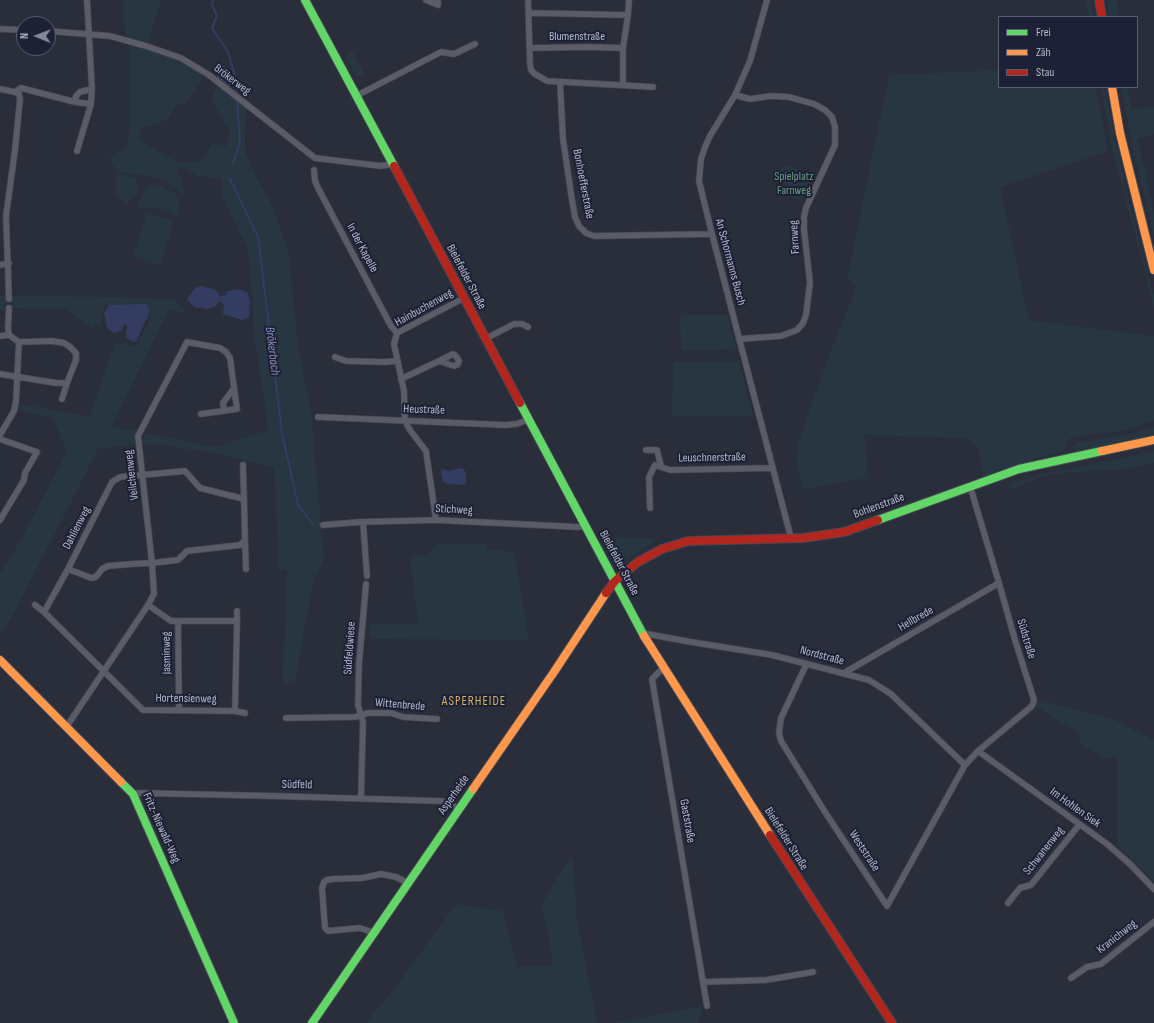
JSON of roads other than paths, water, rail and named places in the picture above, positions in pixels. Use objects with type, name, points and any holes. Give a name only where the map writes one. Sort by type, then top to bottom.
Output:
[{"type":"street","points":[[77,151],[91,104],[92,89],[87,0]]},
{"type":"street","name":"Bielefelder Straße","points":[[305,0],[642,633],[800,883],[892,1023]]},
{"type":"street","points":[[426,0],[438,6],[438,0]]},
{"type":"street","points":[[528,0],[530,13],[530,63],[531,70],[535,74],[547,81],[653,87]]},
{"type":"street","points":[[623,85],[623,48],[629,0]]},
{"type":"street","name":"An Schormanns Busch","points":[[767,0],[750,61],[735,95],[710,136],[701,159],[699,181],[771,468],[791,538]]},
{"type":"street","points":[[1100,0],[1102,16]]},
{"type":"street","points":[[530,13],[628,15]]},
{"type":"street","points":[[0,29],[16,30]]},
{"type":"street","name":"Brökerweg","points":[[56,32],[110,36],[124,39],[180,58],[209,75],[315,158],[381,166],[392,164]]},
{"type":"street","points":[[356,96],[441,52],[454,54],[475,44]]},
{"type":"street","name":"Blumenstraße","points":[[530,48],[623,48]]},
{"type":"street","name":"Bonhoefferstraße","points":[[560,82],[563,139],[572,200],[575,217],[579,226],[586,233],[594,236],[712,234]]},
{"type":"street","points":[[15,92],[21,88],[75,102],[91,104]]},
{"type":"street","points":[[1112,88],[1120,133],[1154,270]]},
{"type":"street","points":[[0,89],[15,92],[19,94],[20,99],[19,119],[7,203],[6,227],[9,299]]},
{"type":"street","points":[[75,102],[76,96],[80,92],[92,89]]},
{"type":"street","name":"Farnweg","points":[[735,95],[750,99],[771,96],[789,97],[814,104],[825,110],[832,117],[835,128],[835,145],[806,208],[804,217],[810,283],[808,308],[803,323],[797,330],[782,336],[739,340]]},
{"type":"street","name":"In der Kapelle","points":[[314,170],[315,181],[318,188],[377,299],[397,333]]},
{"type":"street","points":[[0,203],[7,203]]},
{"type":"street","points":[[0,265],[8,263]]},
{"type":"street","name":"Hainbuchenweg","points":[[405,421],[404,391],[394,344],[397,333],[464,298]]},
{"type":"street","points":[[9,308],[8,328],[10,335],[19,342],[52,341],[64,343],[76,353],[76,360],[62,399]]},
{"type":"street","points":[[485,339],[514,324],[522,324],[528,327]]},
{"type":"street","points":[[0,336],[10,335]]},
{"type":"street","points":[[0,435],[14,411],[19,342]]},
{"type":"street","name":"Veilchenweg","points":[[67,726],[154,594],[138,436],[187,342],[220,348],[226,352],[230,358],[237,409],[201,414]]},
{"type":"street","points":[[335,357],[346,361],[398,361]]},
{"type":"street","points":[[401,379],[439,360]]},
{"type":"street","points":[[0,374],[56,383],[67,383]]},
{"type":"street","points":[[224,411],[223,403],[234,388]]},
{"type":"street","name":"Heustraße","points":[[318,417],[506,425],[516,424],[528,420]]},
{"type":"street","points":[[405,421],[426,451],[436,520]]},
{"type":"street","points":[[0,439],[37,452],[25,473],[24,480],[0,520]]},
{"type":"street","name":"Bohlenstraße","points":[[615,581],[638,562],[653,553],[676,544],[707,540],[791,538],[844,532],[972,489],[1038,464],[1154,440]]},
{"type":"street","points":[[646,450],[657,450],[658,466],[649,477],[650,508]]},
{"type":"street","points":[[243,465],[246,569]]},
{"type":"street","name":"Leuschnerstraße","points":[[658,466],[670,470],[771,468]]},
{"type":"street","name":"Dahlienweg","points":[[44,612],[68,569],[112,482],[120,477],[185,471],[200,488],[244,499]]},
{"type":"street","name":"Südstraße","points":[[966,765],[978,751],[1032,706],[1034,700],[1014,640],[972,489]]},
{"type":"street","name":"Stichweg","points":[[323,525],[363,522],[436,520],[550,526],[585,526]]},
{"type":"street","points":[[363,522],[367,576]]},
{"type":"street","points":[[68,569],[91,578],[96,577],[102,569],[108,566],[178,560],[187,551],[240,545],[245,540]]},
{"type":"street","name":"Asperheide","points":[[312,1023],[615,581]]},
{"type":"street","name":"Hellbrede","points":[[844,673],[999,583]]},
{"type":"street","name":"Südfeldwiese","points":[[361,798],[363,722],[362,714],[358,705],[359,664],[366,584]]},
{"type":"street","points":[[35,604],[103,671]]},
{"type":"street","points":[[148,605],[171,621],[237,622]]},
{"type":"street","points":[[235,711],[237,611]]},
{"type":"street","name":"Jasminweg","points":[[178,621],[179,710]]},
{"type":"street","name":"Nordstraße","points":[[642,633],[772,654],[801,662],[806,665],[869,680],[891,694],[966,765]]},
{"type":"street","name":"Fritz-Niewald-Weg","points":[[0,660],[133,794],[234,1023]]},
{"type":"street","name":"Weststraße","points":[[806,665],[781,718],[779,733],[781,741],[825,812],[887,906],[966,765]]},
{"type":"street","name":"Gaststraße","points":[[663,668],[652,679],[707,1006]]},
{"type":"street","name":"Hortensienweg","points":[[103,671],[143,710],[235,711],[245,713]]},
{"type":"street","name":"Wittenbrede","points":[[362,714],[391,713],[403,717],[437,719]]},
{"type":"street","points":[[286,718],[354,717],[362,714]]},
{"type":"street","name":"Im Hohlen Siek","points":[[978,751],[1113,849],[1154,889]]},
{"type":"street","name":"Südfeld","points":[[133,794],[440,801],[446,802],[459,809]]},
{"type":"street","name":"Schwanenweg","points":[[1008,903],[1020,888],[1031,885],[1079,825]]},
{"type":"street","points":[[373,933],[359,928],[328,930],[325,928],[322,888],[324,882],[332,879],[362,878],[382,874],[396,876],[408,883]]},
{"type":"street","name":"Kranichweg","points":[[1071,978],[1087,966],[1101,964],[1154,922]]},
{"type":"street","points":[[703,982],[766,980],[813,972]]},
{"type":"water","points":[[218,64],[224,66],[230,75],[230,87],[217,77],[216,66]]},
{"type":"water","points":[[202,286],[216,290],[220,296],[226,295],[227,291],[238,289],[247,292],[250,300],[249,318],[242,320],[223,314],[224,304],[219,301],[216,306],[207,309],[194,307],[187,299],[195,288]]},
{"type":"water","points":[[146,304],[150,311],[136,342],[131,341],[126,337],[127,325],[124,324],[121,331],[114,333],[107,328],[104,313],[109,305]]},
{"type":"water","points":[[461,468],[464,469],[466,474],[466,483],[463,485],[448,484],[443,482],[441,470],[443,469],[449,471]]},
{"type":"waterway","name":"Brökerbach","points":[[213,0],[212,4],[217,16],[212,28],[228,52],[236,79],[237,95]]},
{"type":"waterway","name":"Brökerbach","points":[[233,164],[240,142],[237,100]]},
{"type":"waterway","name":"Brökerbach","points":[[230,179],[258,237],[282,433],[298,505],[313,524]]},
{"type":"district","name":"ASPERHEIDE","points":[[474,702]]},
{"type":"park label","name":"Spielplatz Farnweg","points":[[794,184]]}]
